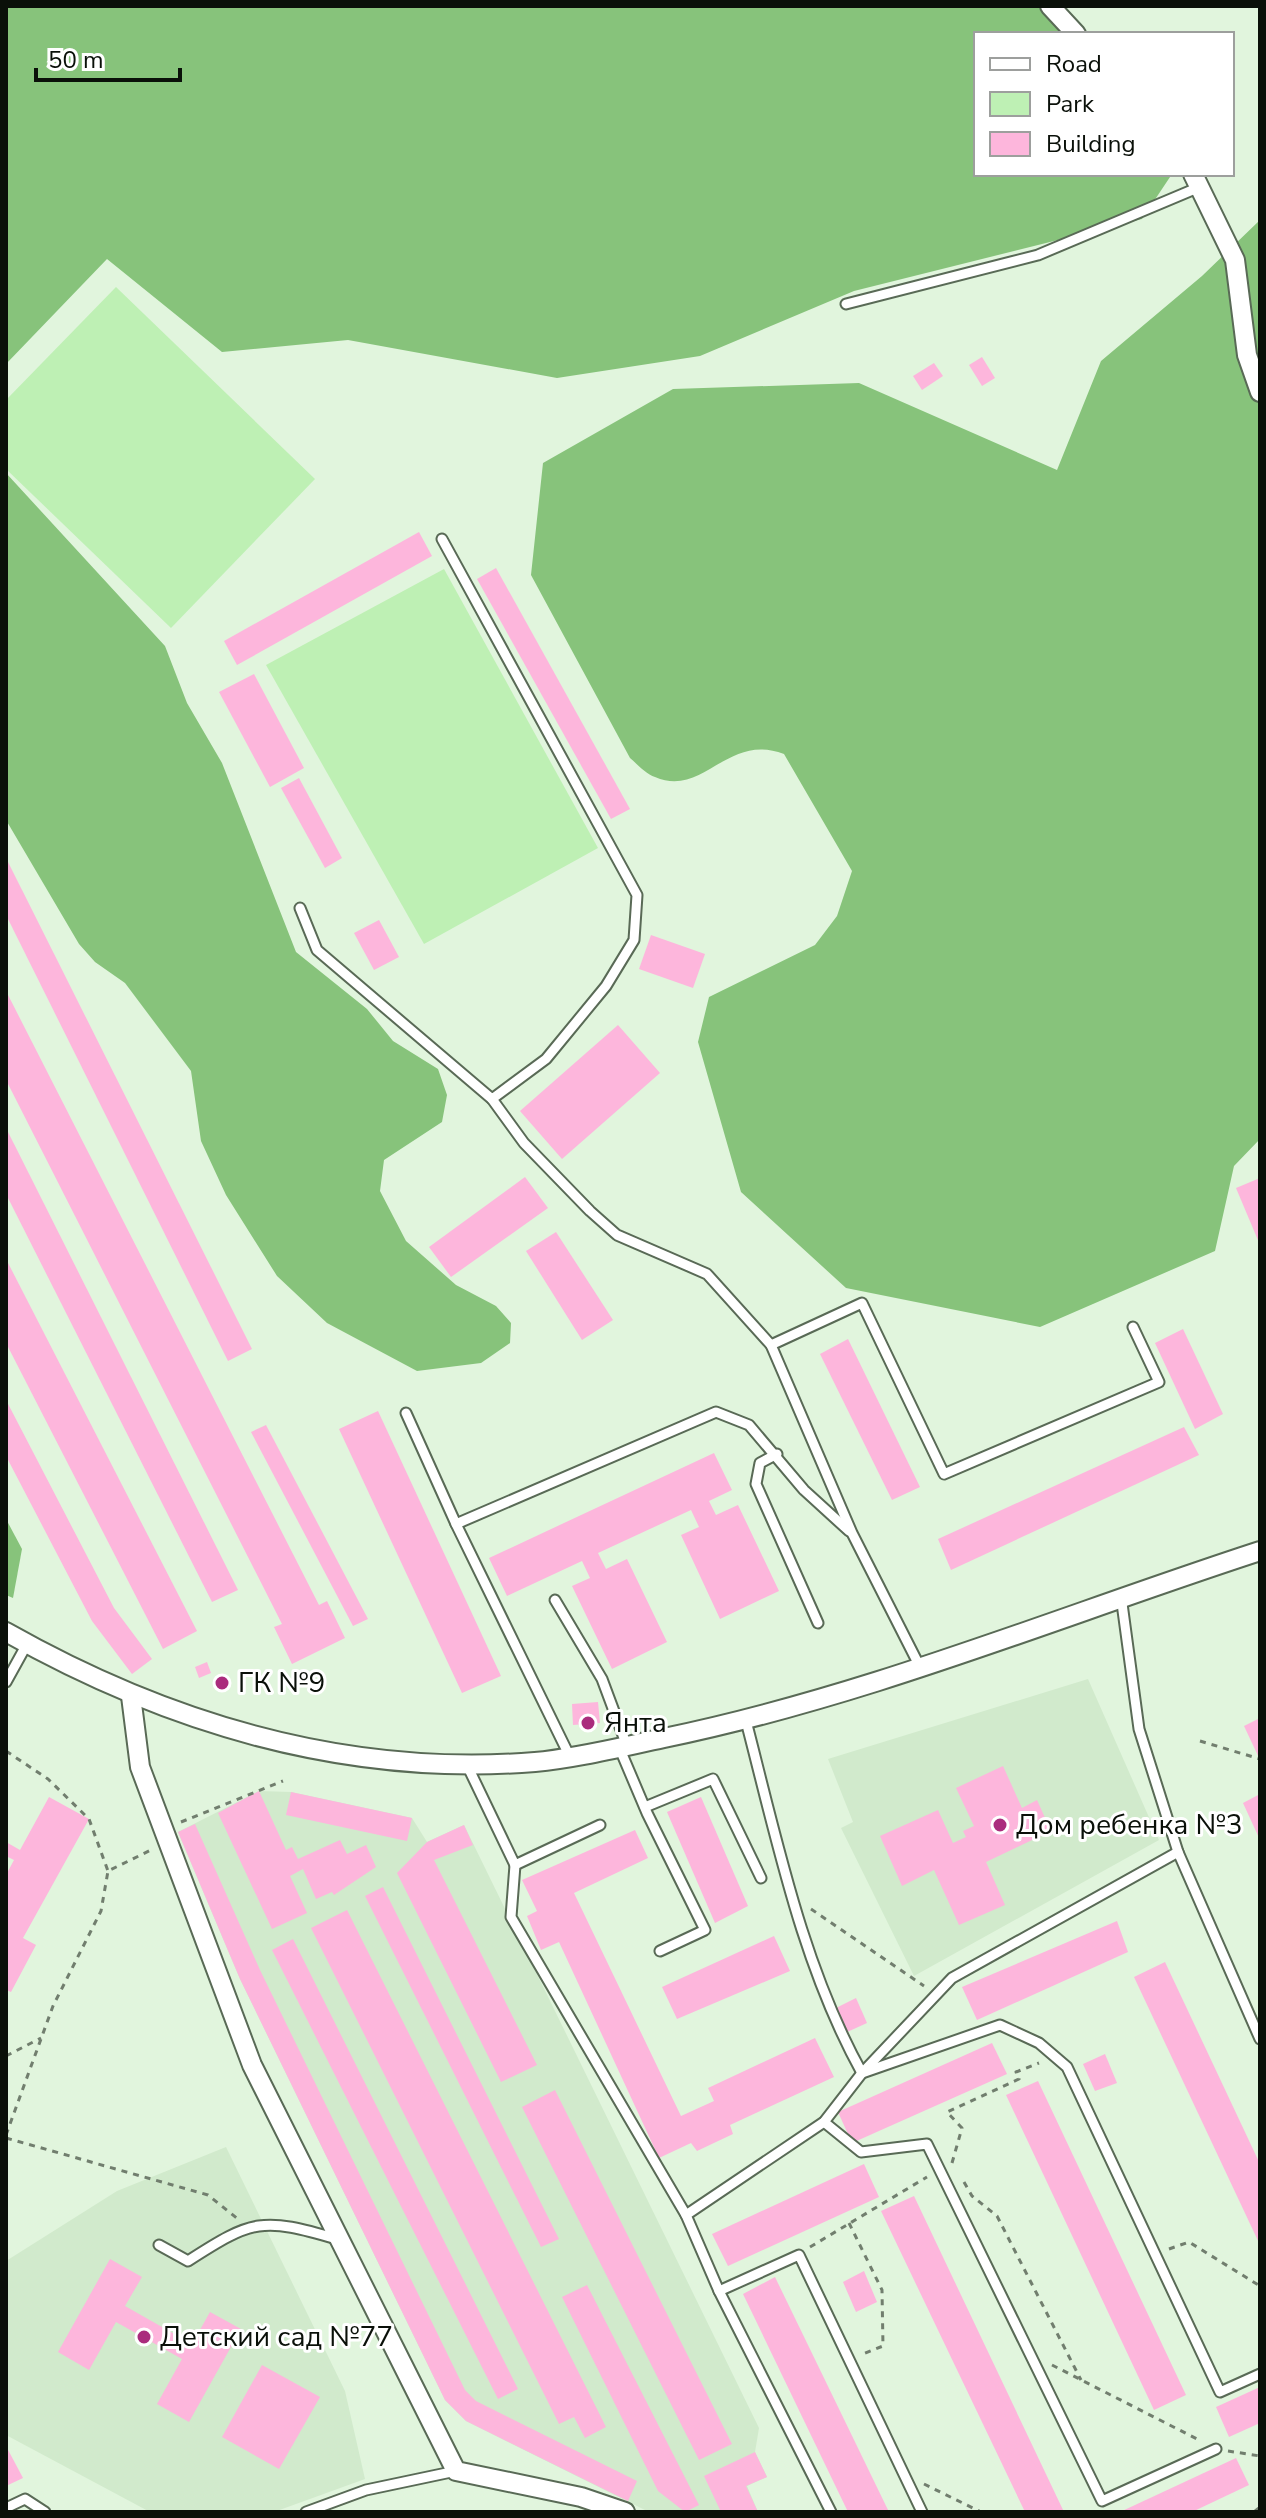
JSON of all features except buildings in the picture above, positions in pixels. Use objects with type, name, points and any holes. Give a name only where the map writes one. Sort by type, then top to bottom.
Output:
[{"type":"street","points":[[1050,6],[1074,32]]},
{"type":"street","points":[[1197,180],[1235,260],[1247,355],[1260,392]]},
{"type":"street","points":[[6,1632],[131,1696],[196,1721],[289,1745],[384,1759],[466,1763],[570,1757],[746,1721],[920,1667],[1260,1551]]},
{"type":"street","points":[[131,1696],[140,1767],[159,1838],[252,2065],[456,2471],[581,2497],[625,2512]]},
{"type":"lane","points":[[846,304],[1038,255],[1197,180]]},
{"type":"lane","points":[[442,539],[637,895],[634,940],[606,986],[546,1059],[492,1099]]},
{"type":"lane","points":[[300,908],[317,950],[492,1099],[524,1143],[590,1211],[617,1235],[707,1274],[771,1345],[852,1533],[920,1667]]},
{"type":"lane","points":[[771,1345],[862,1303],[944,1474],[1159,1382],[1133,1327]]},
{"type":"lane","points":[[456,1524],[716,1412],[749,1425],[777,1454],[804,1490],[852,1533]]},
{"type":"lane","points":[[406,1413],[456,1524],[570,1757]]},
{"type":"lane","points":[[777,1454],[760,1463],[756,1484],[818,1623]]},
{"type":"lane","points":[[1121,1596],[1139,1729],[1178,1852],[1260,2039]]},
{"type":"lane","points":[[555,1600],[602,1679],[645,1807],[705,1930],[660,1951]]},
{"type":"lane","points":[[6,1682],[27,1644]]},
{"type":"lane","points":[[746,1721],[792,1895],[836,2026],[862,2073]]},
{"type":"lane","points":[[466,1763],[515,1865],[511,1917],[686,2215],[719,2291],[831,2512]]},
{"type":"lane","points":[[645,1807],[713,1779],[761,1878]]},
{"type":"lane","points":[[515,1865],[600,1825]]},
{"type":"lane","points":[[686,2215],[824,2122],[862,2073],[952,1978],[1178,1852]]},
{"type":"lane","points":[[862,2073],[1000,2025],[1039,2043],[1067,2067],[1220,2392],[1260,2374]]},
{"type":"lane","points":[[824,2122],[861,2152],[927,2144],[1102,2501],[1216,2449]]},
{"type":"lane","points":[[159,2245],[188,2261],[229,2233],[249,2227],[295,2227],[340,2240]]},
{"type":"lane","points":[[719,2291],[799,2255],[922,2512]]},
{"type":"lane","points":[[306,2512],[366,2490],[456,2471]]},
{"type":"lane","points":[[6,2508],[25,2499],[45,2512]]},
{"type":"path","points":[[1200,1741],[1260,1759]]},
{"type":"path","points":[[6,1751],[48,1779],[89,1819],[108,1871],[101,1911],[53,2006],[6,2136],[208,2195],[249,2227]]},
{"type":"path","points":[[108,1871],[159,1838],[283,1781]]},
{"type":"path","points":[[792,1895],[936,1994]]},
{"type":"path","points":[[6,2056],[41,2038]]},
{"type":"path","points":[[1055,2056],[1016,2072],[1019,2079],[947,2112],[962,2128],[952,2164],[972,2196],[997,2216],[1081,2380]]},
{"type":"path","points":[[799,2255],[939,2170]]},
{"type":"path","points":[[849,2223],[882,2290],[884,2322],[883,2346],[849,2361]]},
{"type":"path","points":[[1155,2253],[1189,2242],[1260,2286]]},
{"type":"path","points":[[1030,2354],[1216,2449],[1260,2456]]},
{"type":"path","points":[[903,2473],[981,2512]]},
{"type":"path","points":[[1254,2512],[1260,2507]]},
{"type":"shaded area","name":"Дом ребенка №3","points":[[1088,1679],[1159,1840],[914,1976],[841,1828],[853,1822],[828,1759]]},
{"type":"shaded area","points":[[259,1791],[291,1792],[412,1818],[427,1842],[464,1825],[759,2428],[755,2452],[767,2477],[747,2486],[758,2512],[649,2512],[466,2421],[445,2400],[240,1979],[178,1832]]},
{"type":"shaded area","points":[[226,2147],[345,2391],[365,2479],[274,2512],[150,2512],[6,2435],[6,2261],[117,2191]]},
{"type":"green space","points":[[6,6],[1041,6],[1063,32],[974,32],[974,176],[1171,176],[1142,219],[854,291],[700,356],[557,378],[348,340],[222,352],[107,259],[6,364]]},
{"type":"green space","points":[[1260,220],[1260,1139],[1234,1166],[1215,1251],[1040,1327],[846,1288],[741,1192],[698,1042],[709,997],[815,945],[837,916],[852,871],[784,754],[747,751],[688,779],[672,781],[652,776],[630,758],[531,575],[543,463],[673,389],[859,383],[1057,470],[1101,361],[1202,276]]},
{"type":"green space","points":[[116,287],[315,479],[171,628],[6,469],[6,400]]},
{"type":"green space","points":[[6,473],[165,646],[187,703],[222,763],[296,952],[367,1009],[393,1041],[438,1069],[447,1095],[442,1122],[384,1160],[380,1191],[406,1241],[456,1285],[496,1306],[511,1323],[510,1343],[481,1363],[417,1371],[327,1323],[277,1276],[226,1195],[201,1141],[191,1071],[125,983],[95,962],[79,944],[6,820]]},
{"type":"green space","points":[[444,569],[598,848],[424,944],[266,665]]},
{"type":"green space","points":[[6,1519],[22,1549],[13,1598],[6,1595]]},
{"type":"place","name":"ГК №9","points":[[222,1683]]},
{"type":"place","name":"Янта","points":[[588,1723]]},
{"type":"place","name":"Дом ребенка №3","points":[[1000,1825]]},
{"type":"place","name":"Детский сад №77","points":[[144,2337]]}]
